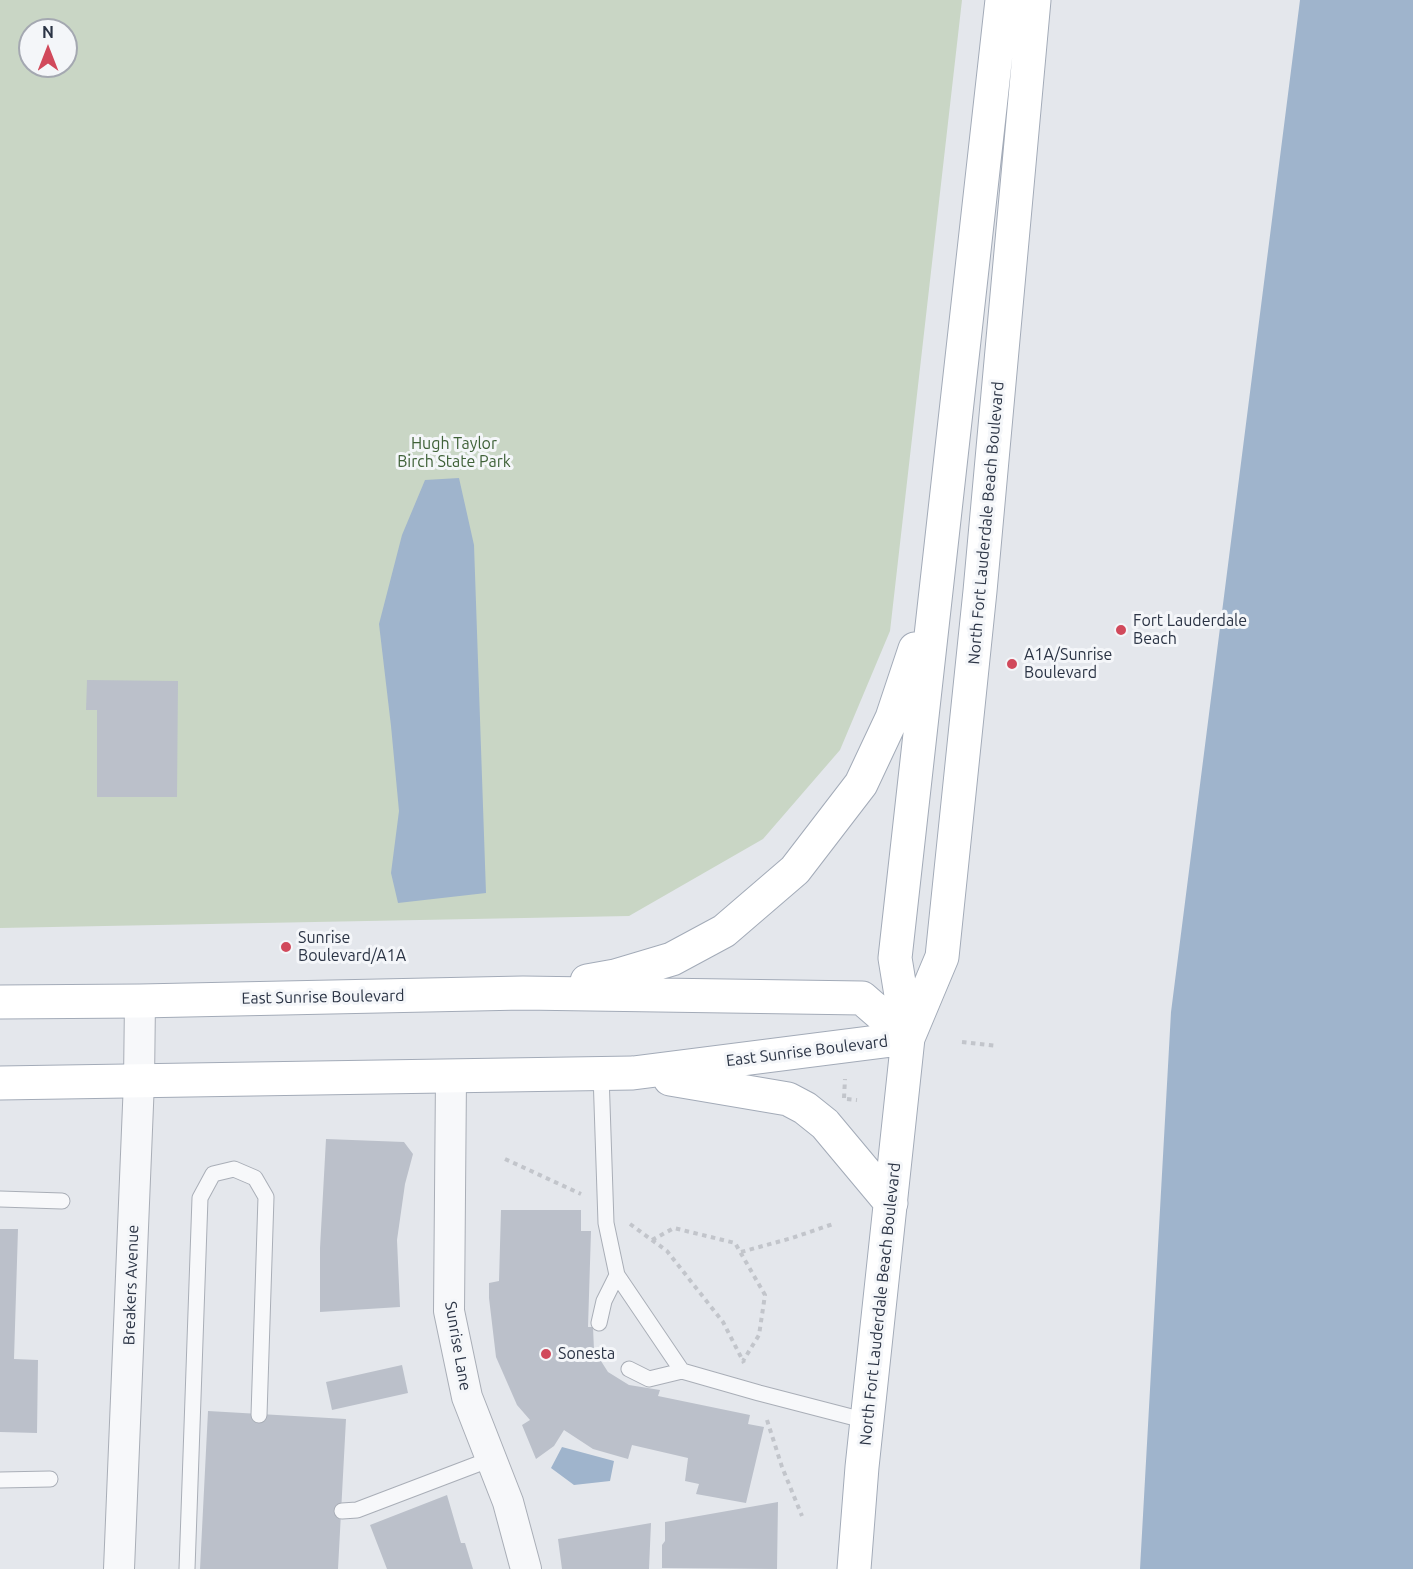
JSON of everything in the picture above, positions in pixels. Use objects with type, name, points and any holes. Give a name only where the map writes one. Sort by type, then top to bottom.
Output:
[{"type":"main road","name":"North Fort Lauderdale Beach Boulevard","points":[[854,1569],[867,1421],[908,1038],[895,958],[1002,0]]},
{"type":"main road","name":"North Fort Lauderdale Beach Boulevard","points":[[908,1038],[942,957],[980,591],[1035,0]]},
{"type":"main road","points":[[523,993],[615,976],[672,959],[724,931],[795,870],[861,784],[892,718],[935,591]]},
{"type":"main road","name":"East Sunrise Boulevard","points":[[0,1002],[523,993],[862,998],[908,1038]]},
{"type":"main road","name":"East Sunrise Boulevard","points":[[0,1083],[617,1074],[908,1038]]},
{"type":"main road","points":[[617,1074],[788,1099],[805,1108],[825,1124],[891,1203]]},
{"type":"street","name":"Breakers Avenue","points":[[119,1569],[139,1081],[140,1001]]},
{"type":"street","name":"Sunrise Lane","points":[[451,1077],[449,1311],[467,1397],[508,1502],[526,1569]]},
{"type":"lane","points":[[617,1074],[606,1206],[606,1223],[617,1275],[682,1371]]},
{"type":"lane","points":[[187,1569],[200,1198],[213,1174],[234,1169],[255,1178],[266,1197],[259,1414]]},
{"type":"lane","points":[[0,1199],[62,1201]]},
{"type":"lane","points":[[598,1323],[604,1301],[617,1275]]},
{"type":"lane","points":[[629,1369],[649,1379],[682,1371],[867,1421]]},
{"type":"lane","points":[[342,1511],[357,1510],[491,1459]]},
{"type":"lane","points":[[0,1480],[50,1479]]},
{"type":"path","points":[[962,1042],[997,1046]]},
{"type":"path","points":[[843,1102],[845,1072]]},
{"type":"path","points":[[505,1158],[606,1206],[667,1251],[723,1322],[743,1361],[759,1393],[782,1467],[802,1516]]},
{"type":"path","points":[[741,1252],[833,1224]]},
{"type":"path","points":[[652,1240],[674,1228],[735,1243],[765,1295],[759,1335],[743,1361]]},
{"type":"green space","name":"Hugh Taylor Birch State Park","points":[[0,0],[962,0],[890,631],[840,750],[763,839],[629,916],[0,928]]},
{"type":"water","points":[[1300,0],[1413,0],[1413,1569],[1140,1569],[1171,1012]]},
{"type":"water","points":[[459,478],[474,545],[486,893],[398,903],[391,873],[399,811],[379,624],[402,535],[425,480]]},
{"type":"water","points":[[562,1447],[614,1461],[610,1481],[574,1485],[551,1468]]},
{"type":"building","points":[[87,680],[178,681],[177,797],[97,797],[97,710],[86,710]]},
{"type":"building","points":[[326,1139],[404,1142],[413,1154],[405,1184],[397,1240],[400,1307],[320,1312],[320,1248]]},
{"type":"building","name":"Sonesta","points":[[501,1210],[581,1210],[581,1231],[591,1231],[588,1327],[593,1327],[594,1350],[608,1372],[629,1385],[660,1390],[658,1396],[750,1415],[748,1424],[764,1427],[746,1503],[696,1494],[699,1484],[685,1481],[688,1458],[632,1445],[628,1459],[593,1449],[564,1430],[554,1446],[536,1459],[522,1425],[530,1420],[517,1405],[496,1357],[489,1283],[499,1281]]},
{"type":"building","points":[[0,1229],[18,1229],[14,1359],[38,1360],[37,1433],[0,1432]]},
{"type":"building","points":[[402,1365],[408,1393],[332,1410],[326,1382]]},
{"type":"building","points":[[208,1411],[346,1419],[338,1569],[200,1569]]},
{"type":"building","points":[[447,1495],[461,1543],[465,1543],[473,1569],[387,1569],[370,1525]]},
{"type":"building","points":[[778,1502],[777,1569],[662,1568],[665,1522]]},
{"type":"building","points":[[651,1523],[649,1569],[562,1569],[558,1539]]},
{"type":"place","name":"Fort Lauderdale Beach","points":[[1121,630]]},
{"type":"place","name":"A1A/Sunrise Boulevard","points":[[1012,664]]},
{"type":"place","name":"Sunrise Boulevard/A1A","points":[[286,947]]},
{"type":"place","name":"Sonesta","points":[[546,1354]]}]
